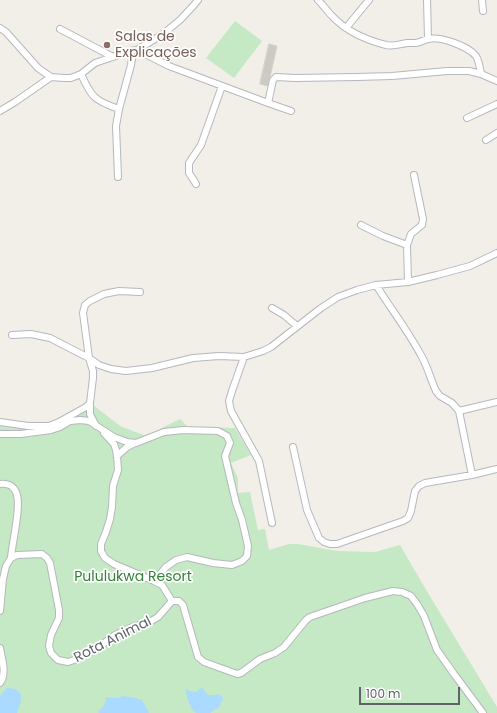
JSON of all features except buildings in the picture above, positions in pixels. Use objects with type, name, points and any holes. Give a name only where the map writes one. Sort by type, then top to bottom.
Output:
[{"type":"street","points":[[0,28],[6,32],[38,68],[51,77],[71,78],[81,74],[96,64],[130,51],[137,50],[163,34],[180,20],[198,0]]},
{"type":"street","points":[[318,0],[332,16],[346,28],[358,35],[386,45],[394,46],[414,43],[428,38],[441,39],[458,45],[471,51],[476,57],[481,74]]},
{"type":"street","points":[[346,28],[369,0]]},
{"type":"street","points":[[427,0],[428,38]]},
{"type":"street","points":[[482,0],[483,11]]},
{"type":"street","points":[[60,29],[113,57]]},
{"type":"street","points":[[137,50],[169,66],[291,112]]},
{"type":"street","points":[[118,177],[116,126],[131,65],[132,59],[130,51]]},
{"type":"street","points":[[268,104],[273,80],[276,77],[392,76],[447,71],[469,71],[481,74],[497,81]]},
{"type":"street","points":[[81,74],[92,95],[98,101],[119,109]]},
{"type":"street","points":[[0,111],[16,102],[51,77]]},
{"type":"street","points":[[196,184],[189,173],[189,163],[201,145],[222,86]]},
{"type":"street","points":[[467,118],[497,104]]},
{"type":"street","points":[[486,140],[497,132]]},
{"type":"street","points":[[408,282],[407,245],[411,234],[422,225],[423,218],[414,174]]},
{"type":"street","points":[[361,225],[407,245]]},
{"type":"street","points":[[12,335],[32,334],[50,338],[89,358],[99,366],[111,369],[126,370],[152,368],[193,358],[219,356],[244,357],[263,352],[271,347],[321,308],[338,297],[376,285],[408,282],[470,266],[497,253]]},
{"type":"street","points":[[376,285],[402,322],[423,358],[436,392],[452,403],[459,411],[472,475]]},
{"type":"street","points":[[136,443],[127,442],[114,437],[97,427],[90,414],[93,371],[89,358],[83,313],[85,306],[90,301],[104,294],[119,291],[140,292]]},
{"type":"street","points":[[272,308],[284,314],[298,326]]},
{"type":"street","points":[[244,357],[232,391],[230,401],[231,411],[259,461],[272,523]]},
{"type":"street","points":[[459,411],[497,402]]},
{"type":"street","points":[[0,422],[28,426],[49,426],[86,407],[90,403]]},
{"type":"street","points":[[0,434],[21,434],[51,430],[70,421],[80,420],[89,421],[106,435],[114,444],[118,470],[113,486],[110,519],[100,544],[101,551],[105,558],[114,564],[154,580],[162,585],[172,601],[179,601],[183,605],[198,657],[204,662],[237,674],[241,673],[260,659],[284,647],[303,623],[310,617],[365,598],[393,591],[402,592],[411,596],[417,604],[424,616],[437,650],[482,713]]},
{"type":"street","points":[[117,456],[128,447],[164,432],[183,430],[218,431],[227,436],[230,443],[225,456],[248,546],[247,556],[242,561],[232,565],[187,558],[176,560],[166,567],[154,580]]},
{"type":"street","points":[[293,447],[307,510],[319,538],[330,544],[337,544],[408,518],[415,491],[419,486],[426,483],[497,469]]},
{"type":"street","points":[[0,484],[5,483],[11,486],[16,491],[18,499],[18,515],[11,558],[6,566],[0,611]]},
{"type":"street","name":"Rota Animal","points":[[11,558],[17,555],[42,554],[47,558],[50,564],[59,618],[51,635],[49,646],[51,653],[58,660],[68,662],[77,659],[96,649],[115,635],[132,627],[148,623],[158,617],[172,601]]},
{"type":"street","points":[[0,648],[4,672],[3,680],[0,683]]},
{"type":"green space","points":[[235,21],[262,41],[234,78],[206,58]]},
{"type":"green space","name":"Pululukwa Resort","points":[[93,405],[120,426],[146,436],[180,419],[188,427],[235,428],[251,455],[231,463],[238,478],[238,493],[250,492],[258,530],[265,529],[269,550],[289,544],[298,544],[337,551],[375,552],[400,545],[497,707],[497,713],[0,713],[0,426],[34,429],[49,428]]},
{"type":"water","points":[[7,688],[15,689],[20,693],[21,701],[17,713],[0,713],[0,695]]},
{"type":"water","points":[[203,688],[207,694],[219,694],[223,698],[219,707],[211,713],[197,713],[190,706],[186,689],[197,692],[199,689]]},
{"type":"water","points":[[124,696],[142,700],[149,713],[98,712],[104,705],[106,697],[118,698]]},
{"type":"place","name":"Salas de Explicações","points":[[107,45]]}]
